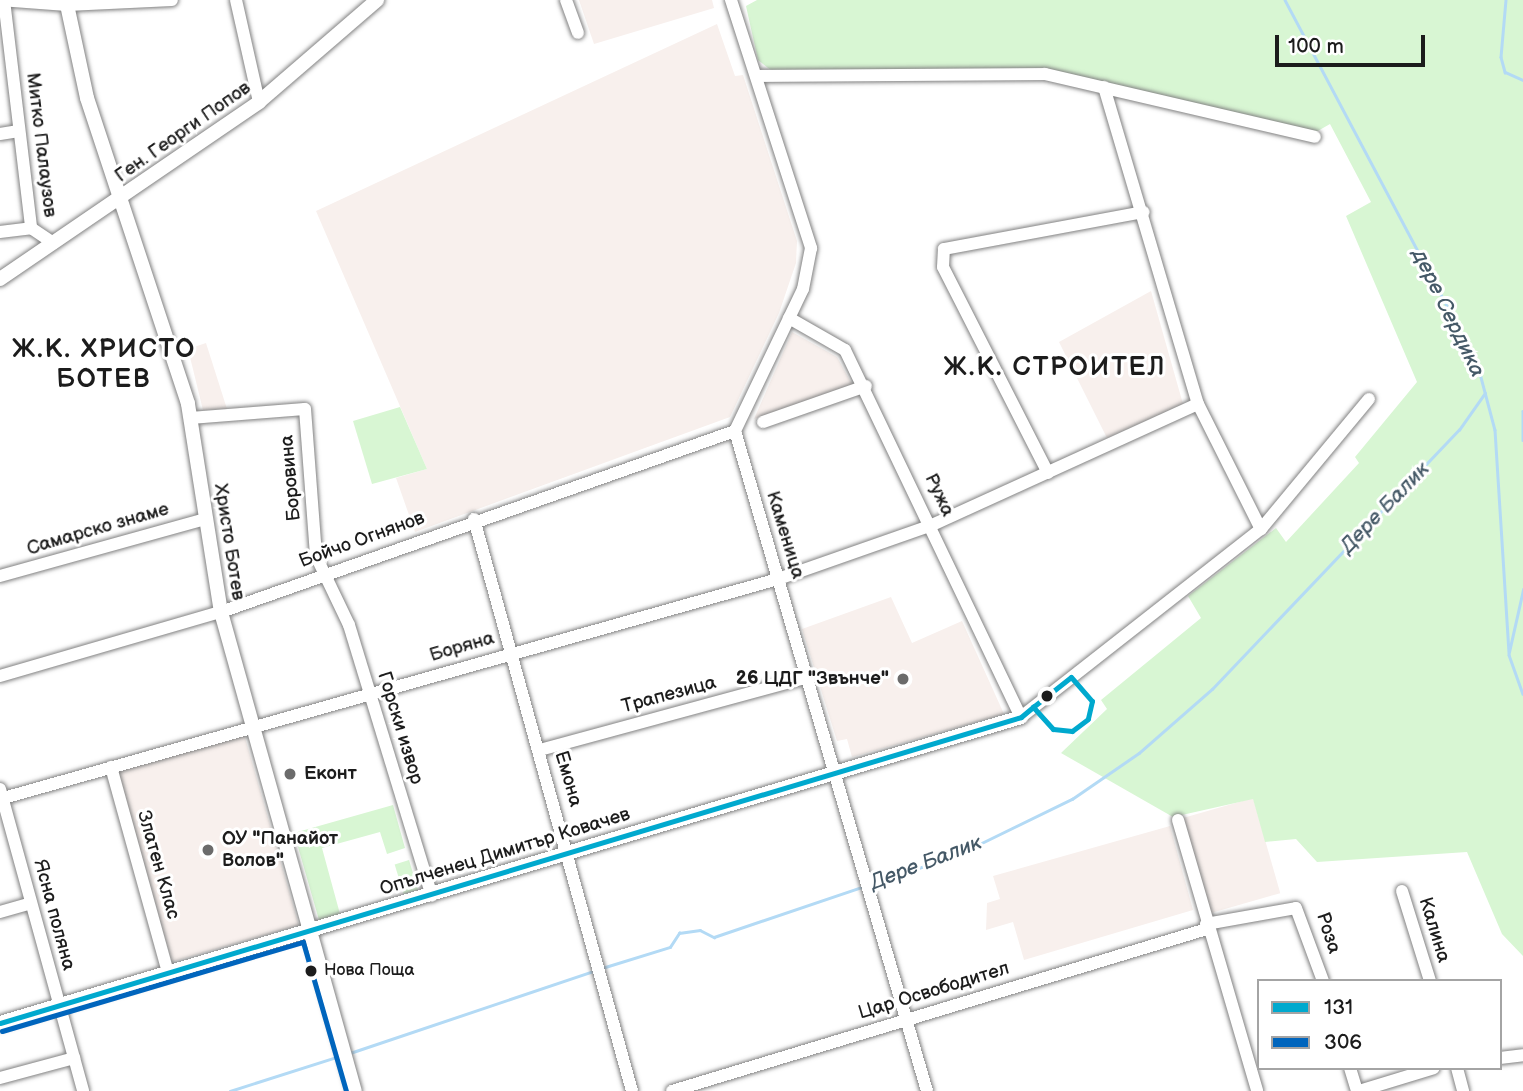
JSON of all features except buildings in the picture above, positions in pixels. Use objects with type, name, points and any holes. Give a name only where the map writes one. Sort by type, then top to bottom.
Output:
[{"type":"street","points":[[3,0],[67,3],[172,0]]},
{"type":"street","name":"Митко Палаузов","points":[[3,0],[31,228],[53,243]]},
{"type":"street","points":[[236,0],[260,102]]},
{"type":"street","name":"Ген. Георги Попов","points":[[0,279],[124,198],[260,102],[377,0]]},
{"type":"street","points":[[566,0],[578,33]]},
{"type":"street","points":[[731,0],[811,248],[803,289],[736,431]]},
{"type":"street","name":"Христо Ботев","points":[[67,3],[87,98],[124,198],[190,418],[221,612],[355,1091]]},
{"type":"street","points":[[756,76],[1045,74],[1315,137]]},
{"type":"street","points":[[1104,87],[1198,404],[1261,529]]},
{"type":"street","points":[[0,134],[19,131]]},
{"type":"street","points":[[1048,473],[943,267],[944,249],[1143,212]]},
{"type":"street","points":[[0,232],[31,228]]},
{"type":"street","name":"Ружа","points":[[789,318],[835,340],[866,386],[1021,717]]},
{"type":"street","points":[[763,422],[866,386]]},
{"type":"street","points":[[1021,717],[1261,529],[1369,399]]},
{"type":"street","name":"Боряна","points":[[1,795],[111,767],[369,692],[778,579],[932,526],[1198,404]]},
{"type":"street","name":"Боровина","points":[[190,418],[305,409],[316,556],[325,574]]},
{"type":"street","name":"Бойчо Огнянов","points":[[0,676],[221,612],[474,519],[736,431]]},
{"type":"street","name":"Каменица","points":[[736,431],[876,904],[927,1091]]},
{"type":"street","name":"Самарско знаме","points":[[0,576],[205,519]]},
{"type":"street","name":"Емона","points":[[474,519],[569,852],[632,1091]]},
{"type":"street","name":"Горски извор","points":[[325,574],[343,608],[432,896]]},
{"type":"street","name":"Трапезица","points":[[540,751],[808,677]]},
{"type":"street","name":"Опълченец Димитър Ковачев","points":[[0,1023],[432,896],[837,770],[1021,717]]},
{"type":"street","name":"Златен Клас","points":[[111,767],[168,973]]},
{"type":"street","name":"Ясна поляна","points":[[1,795],[83,1091]]},
{"type":"street","points":[[1178,820],[1207,927],[1257,1091]]},
{"type":"street","name":"Калина","points":[[1402,891],[1429,979]]},
{"type":"street","points":[[0,912],[31,902]]},
{"type":"street","name":"Роза","points":[[1207,927],[1296,908],[1322,979]]},
{"type":"street","name":"Цар Освободител","points":[[672,1091],[1207,927]]},
{"type":"street","points":[[1502,1058],[1523,1055]]},
{"type":"street","points":[[0,1079],[74,1058]]},
{"type":"street","points":[[1351,1070],[1358,1091],[1427,1070]]},
{"type":"street","points":[[1458,1070],[1463,1091]]},
{"type":"shaded area","points":[[579,0],[712,0],[714,8],[594,44]]},
{"type":"shaded area","points":[[717,24],[735,76],[743,75],[797,241],[796,263],[779,313],[730,417],[415,532],[396,478],[427,469],[316,211]]},
{"type":"shaded area","points":[[1151,291],[1183,404],[1107,438],[1059,342]]},
{"type":"shaded area","points":[[792,332],[837,357],[853,386],[754,419]]},
{"type":"shaded area","points":[[206,343],[227,409],[203,410],[188,349]]},
{"type":"shaded area","name":"26 ЦДГ \"Звънче\"","points":[[891,597],[912,643],[962,621],[1004,714],[852,757],[847,739],[837,741],[802,629]]},
{"type":"shaded area","name":"ОУ \"Панайот Волов\"","points":[[244,734],[299,925],[172,962],[117,770]]},
{"type":"shaded area","points":[[1253,798],[1280,893],[1211,913],[1184,818]]},
{"type":"shaded area","points":[[1170,826],[1193,910],[1024,960],[1013,922],[986,930],[987,903],[1000,899],[993,876]]},
{"type":"green space","points":[[757,0],[1523,0],[1523,956],[1502,934],[1467,852],[1317,862],[1296,839],[1265,842],[1253,799],[1173,817],[1061,753],[1107,709],[1101,700],[1201,618],[1188,596],[1276,528],[1286,542],[1359,463],[1355,457],[1417,382],[1346,216],[1371,202],[1330,124],[1316,132],[1045,69],[772,71],[758,60],[746,6]]},
{"type":"green space","points":[[400,407],[427,469],[372,484],[353,421]]},
{"type":"green space","points":[[393,805],[405,848],[387,854],[380,832],[322,848],[340,914],[319,920],[294,833]]},
{"type":"green space","points":[[409,860],[418,890],[404,894],[395,864]]},
{"type":"waterway","name":"дере Сердика","points":[[1285,0],[1477,362],[1495,430],[1509,655],[1523,694]]},
{"type":"waterway","points":[[1506,0],[1501,57],[1505,72],[1523,80]]},
{"type":"waterway","name":"Дере Балик","points":[[871,884],[957,855],[1072,799],[1139,753],[1212,689],[1459,430],[1485,393]]},
{"type":"waterway","points":[[1523,411],[1523,440]]},
{"type":"waterway","points":[[1509,652],[1523,590]]},
{"type":"waterway","name":"Дере Балик","points":[[602,968],[670,947],[679,933],[700,930],[714,937],[865,886]]},
{"type":"waterway","name":"Дере Балик","points":[[350,1053],[596,970]]},
{"type":"waterway","name":"Дере Балик","points":[[230,1091],[340,1056]]},
{"type":"transit line","name":"131","points":[[1071,677],[1092,701],[1088,719],[1072,731],[1053,729],[1033,707],[1071,677]]},
{"type":"transit line","name":"131","points":[[0,1023],[1021,717],[1033,707]]},
{"type":"transit line","name":"306","points":[[2,1031],[303,942],[346,1091]]},
{"type":"place","name":"26 ЦДГ \"Звънче\"","points":[[903,679]]},
{"type":"place","name":"Еконт","points":[[290,774]]},
{"type":"place","name":"ОУ \"Панайот Волов\"","points":[[208,850]]},
{"type":"place","name":"Нова Поща","points":[[311,971]]},
{"type":"district","name":"Ж.К. ХРИСТО БОТЕВ","points":[[104,365]]},
{"type":"district","name":"Ж.К. СТРОИТЕЛ","points":[[1055,368]]}]
